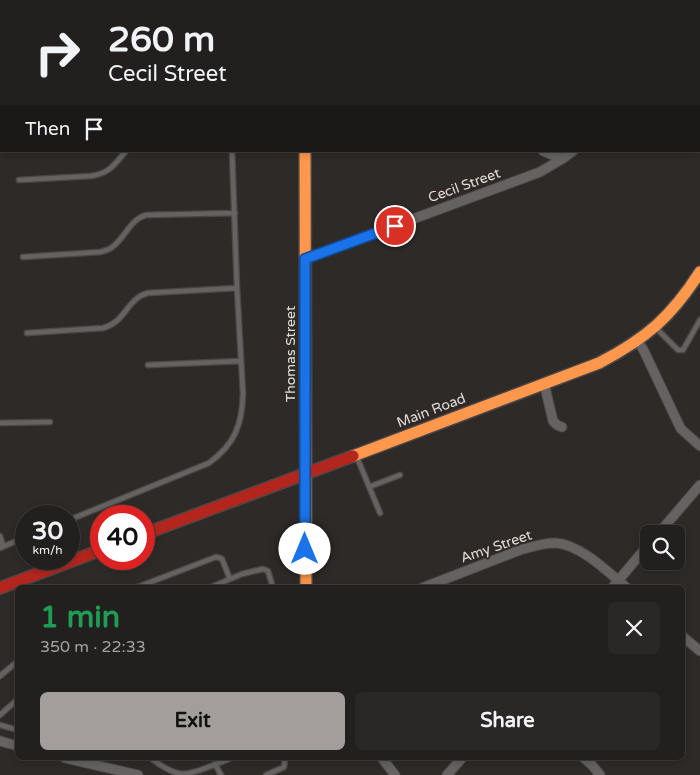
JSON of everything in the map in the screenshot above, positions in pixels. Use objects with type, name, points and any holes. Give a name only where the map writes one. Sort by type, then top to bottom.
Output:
[{"type":"main road","name":"Thomas Street","points":[[305,152],[306,585]]},
{"type":"main road","name":"Main Road","points":[[155,530],[599,363],[638,341],[655,327],[677,306],[700,272]]},
{"type":"main road","points":[[0,588],[90,554]]},
{"type":"street","points":[[545,152],[562,159]]},
{"type":"street","name":"Cecil Street","points":[[305,259],[540,172],[571,152]]},
{"type":"street","points":[[638,341],[681,429],[700,446]]},
{"type":"street","points":[[544,383],[553,421],[562,427]]},
{"type":"street","points":[[666,525],[700,485]]},
{"type":"street","name":"Amy Street","points":[[430,585],[520,550],[555,543],[573,548],[587,555],[615,584]]},
{"type":"street","points":[[615,584],[640,555]]},
{"type":"street","points":[[685,638],[700,651]]},
{"type":"street","points":[[0,741],[15,745]]},
{"type":"street","points":[[384,760],[396,775]]},
{"type":"street","points":[[447,775],[460,760]]},
{"type":"street","points":[[586,760],[600,775]]},
{"type":"street","points":[[96,761],[138,775]]},
{"type":"lane","points":[[19,180],[101,174],[114,166],[125,152]]},
{"type":"lane","points":[[80,516],[209,463],[223,452],[234,437],[242,411],[243,394],[232,152]]},
{"type":"lane","points":[[23,257],[107,250],[114,246],[136,220],[146,215],[235,213]]},
{"type":"lane","points":[[27,333],[110,326],[117,322],[142,294],[237,288]]},
{"type":"lane","points":[[655,327],[678,350],[683,350],[700,320]]},
{"type":"lane","points":[[148,365],[241,361]]},
{"type":"lane","points":[[0,423],[50,422]]},
{"type":"lane","points":[[356,454],[380,513]]},
{"type":"lane","points":[[369,487],[400,475]]},
{"type":"lane","points":[[0,536],[2,547],[15,542]]},
{"type":"lane","points":[[143,585],[216,556],[222,559],[230,579]]},
{"type":"lane","points":[[216,585],[260,568],[268,571],[273,585]]},
{"type":"lane","points":[[0,676],[15,664]]},
{"type":"lane","points":[[0,715],[15,702]]},
{"type":"lane","points":[[0,725],[15,729]]},
{"type":"lane","points":[[155,760],[162,766],[186,774],[226,760]]},
{"type":"lane","points":[[266,775],[284,767],[285,760]]},
{"type":"lane","points":[[215,764],[221,775]]},
{"type":"traffic: slow","points":[[305,152],[306,585]]},
{"type":"traffic: slow","points":[[353,456],[599,363],[616,354],[657,325],[679,302],[700,272]]},
{"type":"traffic: jam","points":[[155,530],[353,456]]},
{"type":"traffic: jam","points":[[0,588],[90,554]]},
{"type":"route","points":[[305,549],[305,259],[395,226]]}]
